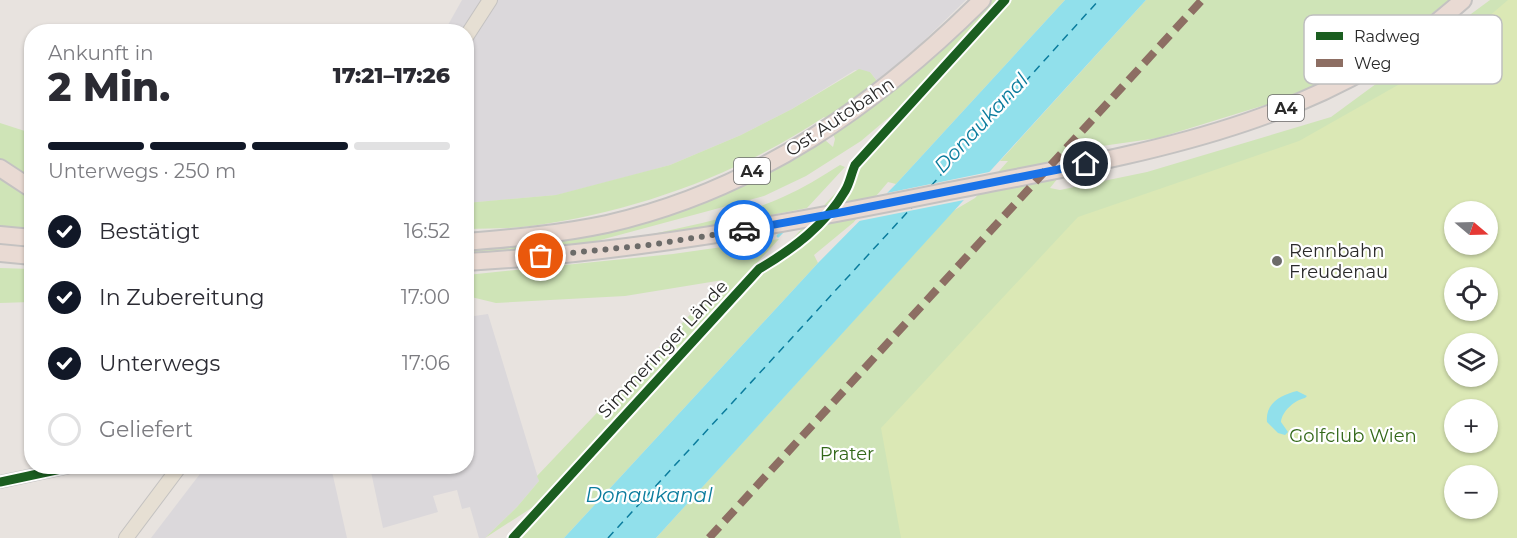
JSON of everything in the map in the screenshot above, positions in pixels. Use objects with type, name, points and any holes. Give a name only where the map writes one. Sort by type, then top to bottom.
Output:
[{"type":"highway","name":"Ost Autobahn","points":[[474,241],[541,236],[607,224],[669,206],[733,180],[779,158],[838,123],[891,84],[946,36],[982,0]]},
{"type":"highway","name":"A4","points":[[1444,15],[1462,0]]},
{"type":"highway","name":"A4","points":[[474,261],[649,245],[752,229],[1086,164],[1205,135],[1263,117],[1339,84]]},
{"type":"highway","points":[[0,168],[24,184]]},
{"type":"highway","points":[[0,235],[24,237]]},
{"type":"highway","points":[[0,253],[24,255]]},
{"type":"highway","points":[[0,263],[24,262]]},
{"type":"main road","points":[[474,25],[490,0]]},
{"type":"main road","points":[[126,538],[174,474]]},
{"type":"street","points":[[0,482],[37,474]]},
{"type":"shaded area","points":[[462,0],[966,0],[906,58],[877,81],[870,72],[855,70],[792,109],[741,135],[670,165],[557,195],[474,202],[474,24],[448,24]]},
{"type":"shaded area","points":[[488,314],[539,481],[517,507],[485,538],[479,538],[470,507],[462,509],[457,490],[433,496],[438,512],[383,528],[371,474],[474,474],[474,316]]},
{"type":"shaded area","points":[[200,474],[333,474],[347,538],[151,538]]},
{"type":"green space","points":[[992,0],[997,0],[894,113],[861,141],[806,176],[764,196],[593,242],[474,253],[474,249],[526,245],[721,194],[786,163],[825,140],[833,147],[835,139],[833,134],[927,63]]},
{"type":"green space","points":[[1012,0],[1065,0],[896,184],[888,182],[854,222],[814,255],[818,263],[564,538],[520,538],[766,269],[796,250],[843,202],[863,162]]},
{"type":"green space","name":"Rennbahn Freudenau","points":[[1146,0],[1449,0],[1430,15],[1304,15],[1304,84],[1317,84],[1268,106],[1158,138],[1081,149],[1050,188],[1060,190],[1147,172],[1331,117],[1376,84],[1502,84],[1502,15],[1470,15],[1490,0],[1517,0],[1517,538],[656,538],[953,211],[975,198],[1008,161],[1000,161]]},
{"type":"green space","name":"Rennbahn Freudenau","points":[[1508,0],[1517,0],[1517,538],[901,538],[881,428],[1078,217],[1299,141],[1400,84],[1502,84],[1502,15],[1490,15]]},
{"type":"green space","points":[[859,69],[870,72],[877,81],[826,119],[824,117],[756,157],[684,188],[646,201],[570,220],[523,227],[474,229],[474,202],[556,195],[670,165],[741,135],[792,109]]},
{"type":"green space","points":[[0,123],[24,131],[24,176],[0,161]]},
{"type":"green space","points":[[840,165],[845,167],[807,208],[751,219],[751,222],[640,237],[766,204],[798,190]]},
{"type":"green space","points":[[0,174],[24,189],[24,228],[0,226]]},
{"type":"green space","points":[[846,182],[835,201],[800,237],[781,251]]},
{"type":"green space","points":[[779,239],[533,507],[485,538],[517,507],[539,481],[537,476],[723,280],[625,296],[496,303],[474,298],[474,274],[673,254]]},
{"type":"green space","points":[[0,268],[24,269],[24,302],[0,303]]},
{"type":"water","name":"Donaukanal","points":[[1065,0],[1146,0],[656,538],[564,538],[818,263],[896,184]]},
{"type":"water","points":[[1297,391],[1307,396],[1286,410],[1281,422],[1288,432],[1285,435],[1278,433],[1267,422],[1271,405],[1285,395]]},
{"type":"pier","points":[[994,171],[969,199],[854,222],[882,194]]},
{"type":"waterway","points":[[778,236],[785,229]]},
{"type":"ferry route","points":[[931,186],[1099,0]]},
{"type":"ferry route","points":[[608,538],[914,205]]},
{"type":"marked path","points":[[709,538],[1202,0]]},
{"type":"cycle path","name":"Simmeringer Lände","points":[[513,538],[759,269],[796,244],[828,215],[847,188],[855,165],[1005,0]]},
{"type":"cycle path","points":[[0,482],[38,474]]},
{"type":"way so far","points":[[541,256],[649,245],[744,230]]},
{"type":"place","name":"Rennbahn Freudenau","points":[[1277,261]]},
{"type":"route","points":[[744,230],[1086,164]]},
{"type":"park label","name":"Golfclub Wien","points":[[1353,436]]},
{"type":"park label","name":"Prater","points":[[847,454]]}]
